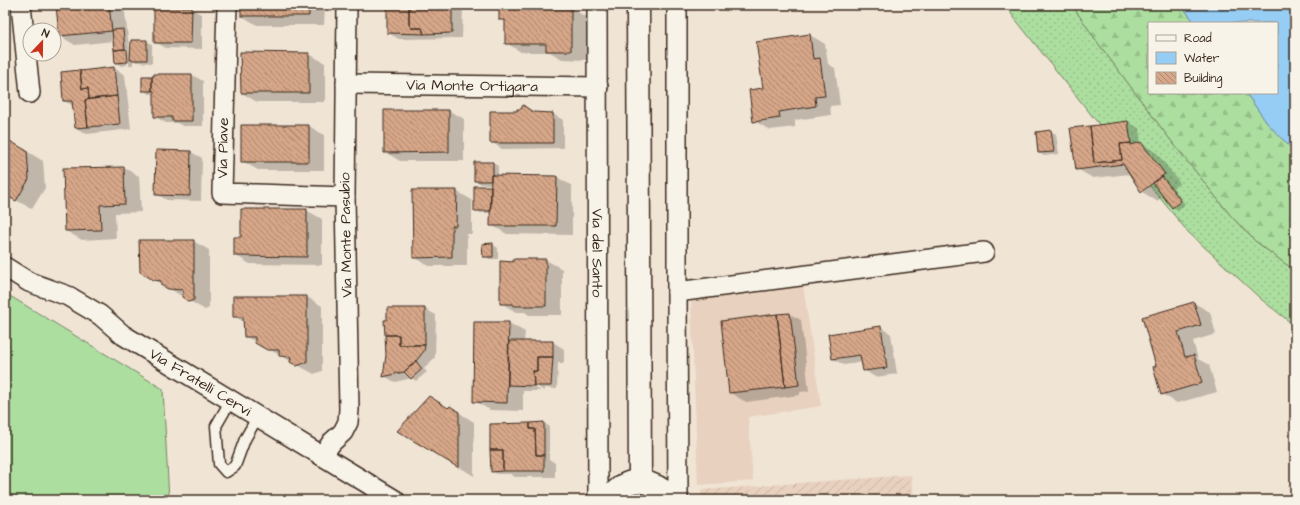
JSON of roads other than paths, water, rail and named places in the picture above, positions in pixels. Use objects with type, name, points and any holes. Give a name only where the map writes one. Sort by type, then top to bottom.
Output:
[{"type":"street","points":[[21,5],[30,93]]},
{"type":"street","name":"Via Piave","points":[[227,5],[222,193],[345,197]]},
{"type":"street","name":"Via Monte Pasubio","points":[[322,456],[332,442],[343,432],[348,422],[349,409],[345,197],[347,5]]},
{"type":"street","name":"Via del Santo","points":[[597,5],[598,500]]},
{"type":"street","points":[[638,5],[640,480]]},
{"type":"street","points":[[678,5],[678,500]]},
{"type":"street","name":"Via Monte Ortigara","points":[[346,84],[598,87]]},
{"type":"street","points":[[677,292],[984,252]]},
{"type":"street","name":"Via Fratelli Cervi","points":[[5,267],[29,282],[68,296],[100,315],[123,335],[395,500]]},
{"type":"street","points":[[608,500],[625,484],[640,480],[657,487],[672,500]]},
{"type":"lane","points":[[231,400],[216,426],[219,464],[226,472],[235,466],[245,439],[258,416]]},
{"type":"water","points":[[1181,5],[1295,5],[1295,152],[1267,123],[1247,94],[1278,94],[1278,22],[1194,22]]}]
